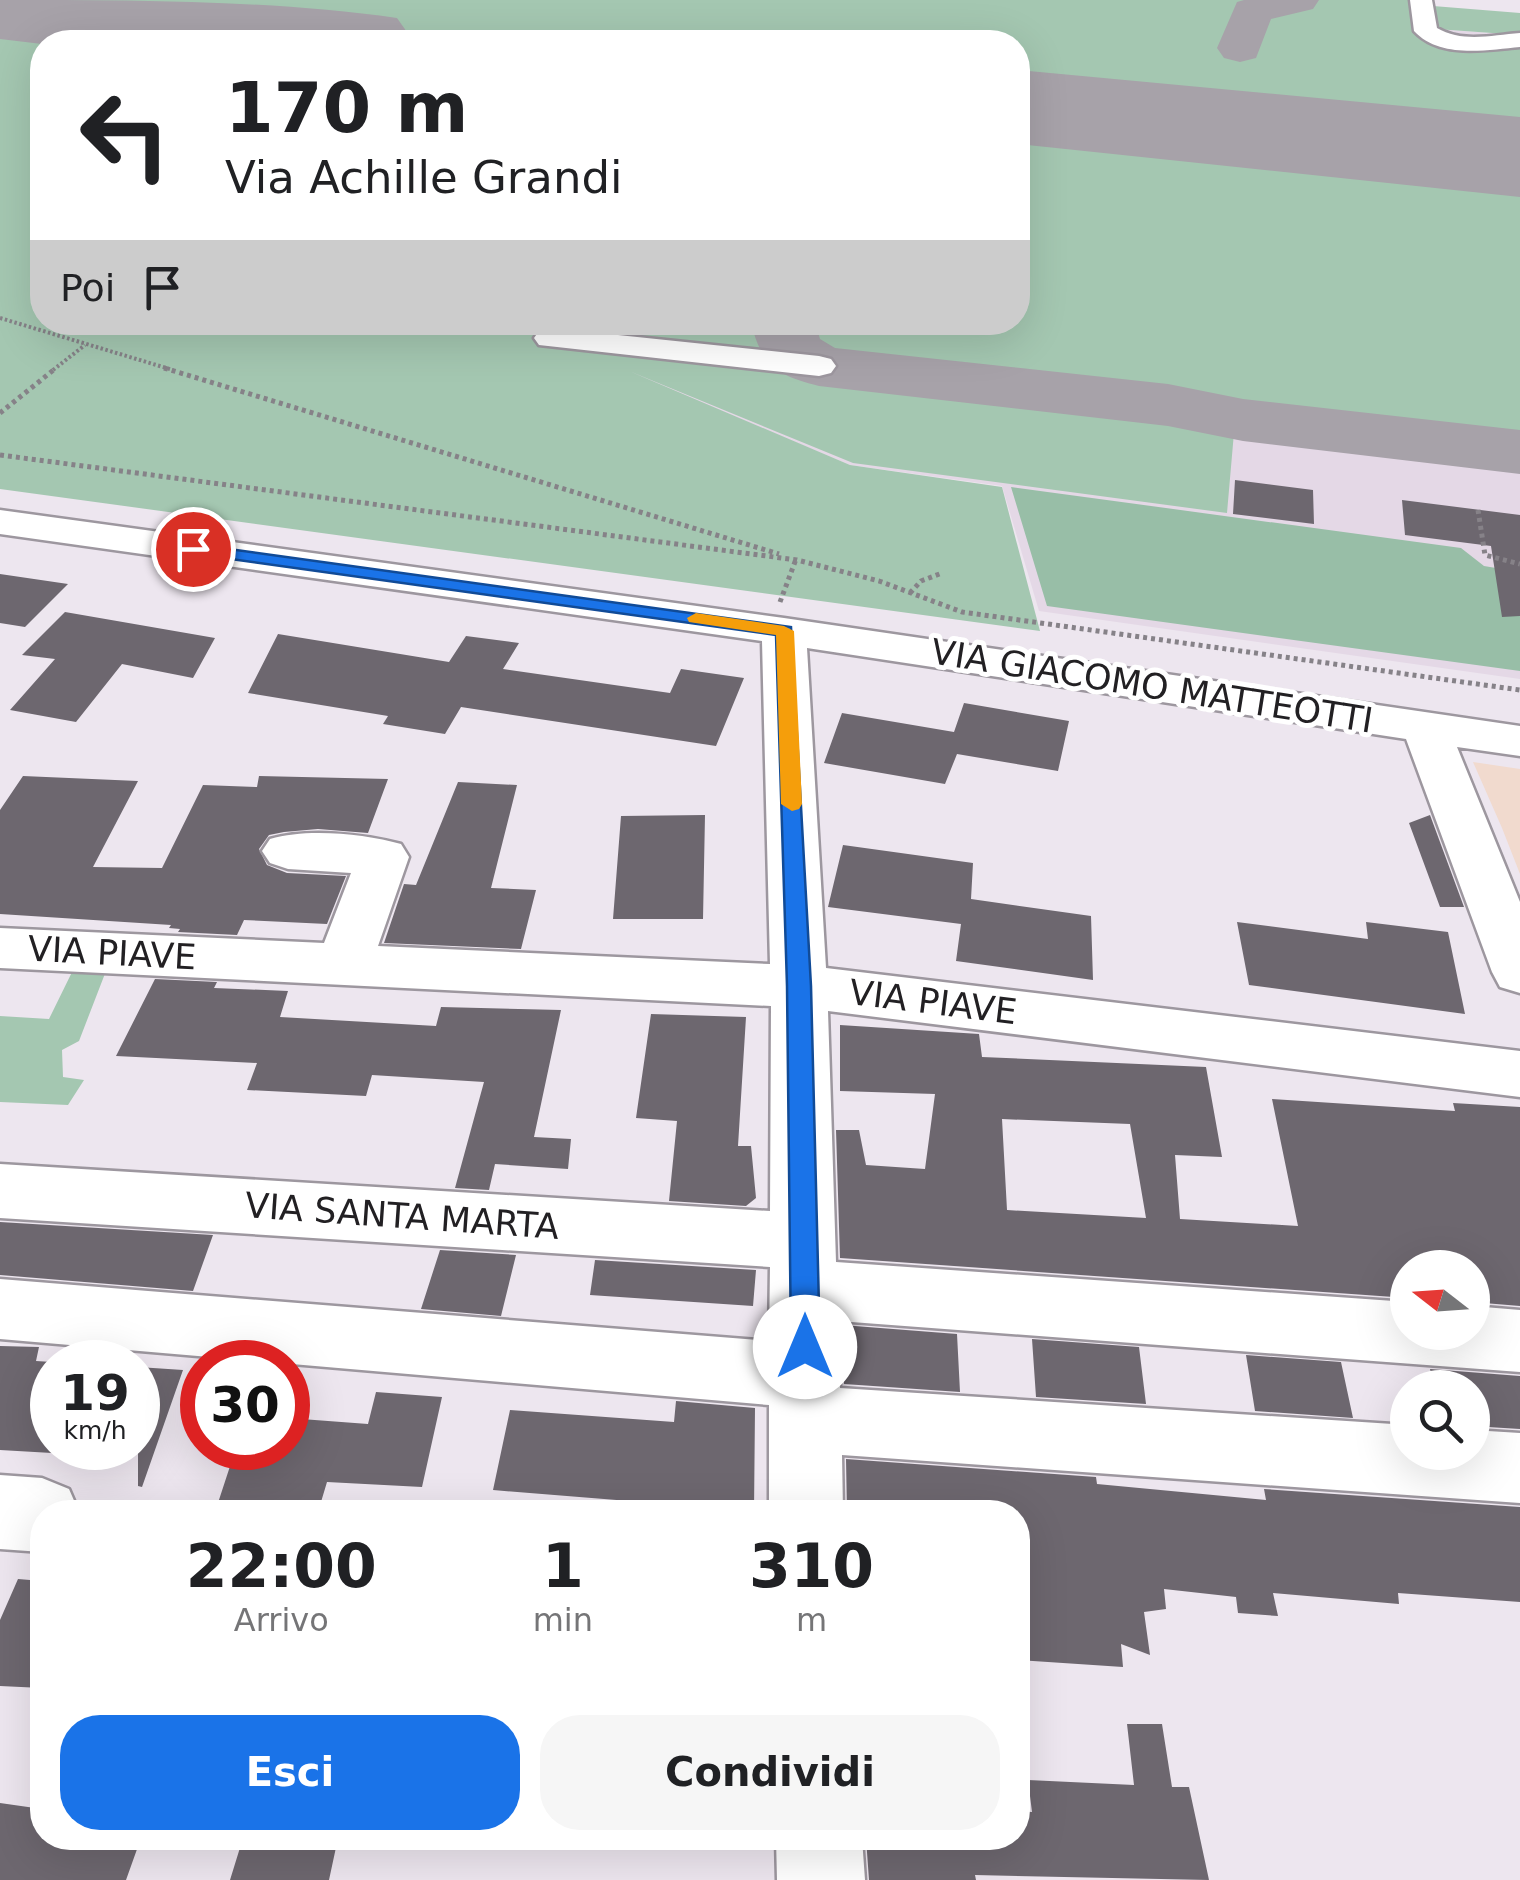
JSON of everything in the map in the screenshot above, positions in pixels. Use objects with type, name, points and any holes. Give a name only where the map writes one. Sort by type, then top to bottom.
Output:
[{"type":"street","points":[[1449,4],[1421,1],[1426,31],[1435,37],[1467,43],[1520,40]]},
{"type":"street","points":[[552,338],[819,366]]},
{"type":"street","name":"VIA GIACOMO MATTEOTTI","points":[[0,522],[784,631],[1520,741]]},
{"type":"street","points":[[784,631],[799,986],[806,1500]]},
{"type":"street","points":[[1426,728],[1520,972]]},
{"type":"street","points":[[288,851],[384,858],[344,964]]},
{"type":"street","name":"VIA PIAVE","points":[[0,948],[799,986],[1520,1074]]},
{"type":"street","name":"VIA SANTA MARTA","points":[[0,1191],[805,1265],[1520,1341]]},
{"type":"street","points":[[0,1309],[805,1398],[1520,1468]]},
{"type":"street","points":[[0,1512],[30,1514]]},
{"type":"street","points":[[820,1850],[821,1880]]},
{"type":"path","points":[[0,318],[30,327]]},
{"type":"path","points":[[56,335],[962,612],[1520,690]]},
{"type":"path","points":[[0,413],[85,344]]},
{"type":"path","points":[[0,455],[798,560]]},
{"type":"path","points":[[1478,510],[1485,555],[1520,564]]},
{"type":"path","points":[[910,593],[921,581],[942,574]]},
{"type":"shaded area","points":[[0,0],[1430,0],[1434,29],[1520,35],[1520,679],[1039,611],[1002,486],[850,465],[539,335],[1030,335],[1030,30],[30,30],[30,194],[0,191]]},
{"type":"shaded area","points":[[1473,762],[1520,769],[1520,874],[1502,828]]},
{"type":"green space","points":[[47,0],[1414,0],[1419,34],[1520,45],[1520,142],[1030,95],[1030,30],[361,30]]},
{"type":"green space","points":[[1433,6],[1520,13],[1520,35],[1436,29]]},
{"type":"green space","points":[[0,21],[93,30],[30,30],[30,335],[769,335],[767,357],[559,342],[1235,421],[1227,513],[853,463],[629,371],[850,465],[1002,487],[1040,631],[0,489]]},
{"type":"green space","points":[[1030,124],[1520,174],[1520,439],[823,361],[806,350],[802,335],[1030,335]]},
{"type":"green space","points":[[1011,487],[1461,548],[1484,566],[1520,572],[1520,671],[1047,606]]},
{"type":"green space","points":[[74,968],[106,971],[79,1041],[62,1050],[63,1077],[84,1080],[68,1105],[0,1102],[0,1016],[49,1019]]},
{"type":"building","points":[[1235,480],[1313,490],[1314,524],[1233,514]]},
{"type":"building","points":[[1402,500],[1520,515],[1520,616],[1502,617],[1491,546],[1405,535]]},
{"type":"building","points":[[0,574],[68,584],[25,627],[0,623]]},
{"type":"building","points":[[65,612],[215,638],[193,678],[122,664],[76,722],[10,710],[55,659],[22,655]]},
{"type":"building","points":[[278,634],[449,662],[466,636],[519,643],[503,669],[670,693],[681,669],[744,678],[716,746],[461,707],[445,734],[383,724],[388,716],[248,693]]},
{"type":"building","points":[[964,703],[1069,721],[1058,771],[957,754],[945,784],[824,763],[842,713],[954,732]]},
{"type":"building","points":[[23,776],[138,781],[93,867],[162,868],[203,785],[257,787],[259,776],[388,779],[368,833],[318,829],[284,832],[269,835],[259,849],[267,865],[287,873],[346,876],[327,924],[244,920],[237,935],[178,932],[180,929],[169,928],[171,925],[0,914],[0,810]]},
{"type":"building","points":[[458,782],[517,785],[491,888],[536,890],[521,949],[384,943],[404,884],[416,885]]},
{"type":"building","points":[[705,815],[703,919],[613,919],[621,816]]},
{"type":"building","points":[[1430,815],[1464,907],[1440,907],[1409,823]]},
{"type":"building","points":[[843,845],[973,863],[971,899],[1091,916],[1093,980],[956,961],[961,924],[828,907]]},
{"type":"building","points":[[1237,922],[1368,939],[1366,922],[1448,932],[1465,1014],[1249,985]]},
{"type":"building","points":[[155,979],[217,982],[214,988],[288,991],[280,1017],[436,1026],[441,1007],[561,1010],[534,1137],[571,1139],[568,1169],[495,1164],[489,1190],[455,1188],[484,1082],[372,1075],[366,1096],[247,1090],[257,1063],[116,1056]]},
{"type":"building","points":[[651,1014],[746,1017],[738,1146],[751,1146],[756,1198],[746,1206],[669,1201],[677,1121],[636,1118]]},
{"type":"building","points":[[840,1025],[979,1034],[982,1057],[1206,1067],[1222,1157],[1175,1155],[1180,1219],[1298,1226],[1272,1099],[1455,1111],[1453,1103],[1520,1107],[1520,1306],[1490,1304],[1490,1250],[1390,1250],[1390,1297],[840,1258],[836,1130],[859,1130],[866,1165],[925,1169],[935,1094],[840,1091]],"holes":[[[1002,1119],[1130,1124],[1146,1218],[1007,1210]]]},
{"type":"building","points":[[0,1222],[213,1235],[193,1291],[0,1275]]},
{"type":"building","points":[[440,1250],[516,1255],[501,1316],[421,1309]]},
{"type":"building","points":[[595,1260],[756,1270],[753,1306],[590,1295]]},
{"type":"building","points":[[842,1325],[957,1334],[960,1392],[844,1384]]},
{"type":"building","points":[[1032,1339],[1139,1347],[1146,1404],[1036,1397]]},
{"type":"building","points":[[0,1346],[30,1347],[30,1452],[0,1450]]},
{"type":"building","points":[[1246,1355],[1341,1362],[1353,1418],[1255,1411]]},
{"type":"building","points":[[160,1368],[180,1370],[160,1436]]},
{"type":"building","points":[[1490,1374],[1520,1376],[1520,1429],[1490,1427]]},
{"type":"building","points":[[376,1392],[442,1397],[422,1487],[327,1482],[322,1500],[219,1500],[229,1470],[310,1470],[310,1420],[368,1424]]},
{"type":"building","points":[[676,1401],[755,1408],[754,1500],[617,1500],[493,1490],[510,1410],[674,1422]]},
{"type":"building","points":[[846,1459],[1096,1477],[1097,1484],[1266,1500],[1264,1489],[1520,1507],[1520,1602],[1398,1593],[1399,1604],[1273,1593],[1278,1616],[1238,1613],[1236,1597],[1164,1589],[1166,1609],[1144,1612],[1150,1655],[1121,1644],[1123,1667],[1030,1661],[1030,1500],[847,1500]]},
{"type":"building","points":[[138,1470],[148,1470],[142,1487],[138,1486]]},
{"type":"building","points":[[18,1579],[30,1580],[30,1687],[0,1686],[0,1620]]},
{"type":"building","points":[[1127,1724],[1162,1724],[1172,1787],[1189,1787],[1209,1880],[975,1875],[976,1880],[869,1880],[867,1850],[1030,1850],[1030,1780],[1134,1785]]},
{"type":"building","points":[[0,1803],[30,1807],[30,1850],[137,1850],[126,1880],[0,1880]]},
{"type":"building","points":[[239,1850],[335,1850],[329,1880],[230,1880]]},
{"type":"taxiway","points":[[1240,48],[1252,11],[1298,0]]},
{"type":"taxiway","points":[[786,335],[790,349],[819,366],[1168,405],[1243,420],[1520,452]]},
{"type":"runway","points":[[0,7],[235,30]]},
{"type":"runway","points":[[1030,108],[1520,157]]},
{"type":"slow traffic","points":[[696,618],[784,631],[792,804]]},
{"type":"route","points":[[193,549],[784,631],[799,986],[805,1347]]}]
